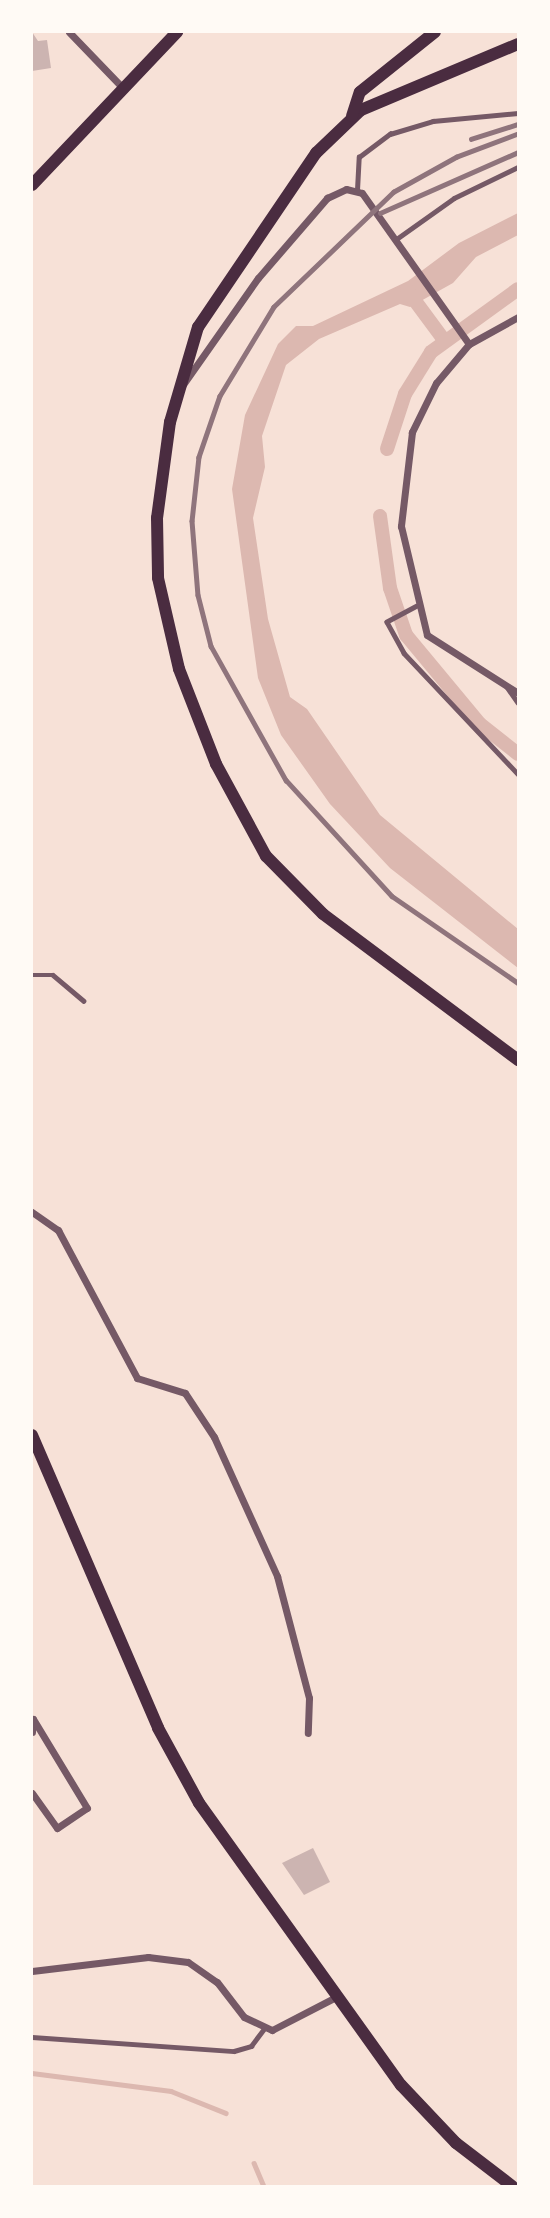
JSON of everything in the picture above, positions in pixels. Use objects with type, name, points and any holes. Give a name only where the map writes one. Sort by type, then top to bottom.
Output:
[{"type":"main road","points":[[32,184],[177,32]]},
{"type":"main road","points":[[435,32],[360,92],[352,116],[309,163],[213,300],[178,386],[158,501],[158,578],[190,704],[229,790],[266,856],[296,890],[519,1060]]},
{"type":"main road","points":[[352,116],[519,44]]},
{"type":"main road","points":[[32,1435],[158,1728],[199,1803],[334,1998],[429,2118],[512,2186]]},
{"type":"street","points":[[69,32],[122,87]]},
{"type":"street","points":[[178,386],[190,382],[221,325],[327,198],[357,190],[467,341]]},
{"type":"street","points":[[519,317],[467,341],[436,383],[409,444],[401,526],[417,606],[435,645],[519,693]]},
{"type":"street","points":[[32,1212],[58,1230],[137,1378],[185,1393],[214,1437],[277,1576],[309,1698],[308,1733]]},
{"type":"street","points":[[32,1717],[32,1732]]},
{"type":"street","points":[[32,1717],[87,1808],[57,1828],[32,1793]]},
{"type":"street","points":[[32,1971],[148,1957],[188,1962],[264,2029],[292,2025],[334,1998]]},
{"type":"lane","points":[[357,190],[359,157],[390,134],[433,121],[519,113]]},
{"type":"lane","points":[[395,240],[454,198],[519,167]]},
{"type":"lane","points":[[417,606],[387,622],[404,653],[519,774]]},
{"type":"lane","points":[[507,686],[519,703]]},
{"type":"lane","points":[[32,975],[53,975],[84,1001]]},
{"type":"lane","points":[[32,2037],[234,2051],[251,2046],[264,2029]]},
{"type":"shaded area","points":[[518,213],[518,235],[476,257],[453,283],[410,307],[400,304],[319,339],[286,365],[262,436],[265,467],[253,518],[268,619],[290,697],[307,709],[380,815],[518,929],[518,968],[390,868],[330,804],[281,735],[258,678],[232,489],[245,415],[278,344],[296,326],[313,326],[408,281],[459,243]]},
{"type":"building","points":[[32,32],[38,41],[47,40],[51,68],[32,71]]},
{"type":"building","points":[[313,1848],[330,1882],[304,1895],[282,1863]]},
{"type":"waterway","points":[[387,449],[405,394],[431,352],[518,289]]},
{"type":"waterway","points":[[407,290],[444,340]]},
{"type":"waterway","points":[[380,516],[390,588],[406,635],[480,724],[518,754]]},
{"type":"waterway","points":[[32,2073],[171,2091],[226,2113]]},
{"type":"waterway","points":[[254,2163],[264,2186]]},
{"type":"railway","points":[[471,139],[518,124]]},
{"type":"railway","points":[[518,134],[457,157],[394,192],[274,307],[220,396],[199,457],[192,521],[198,595],[211,646],[286,780],[392,896],[518,983]]},
{"type":"railway","points":[[380,213],[518,152]]}]
